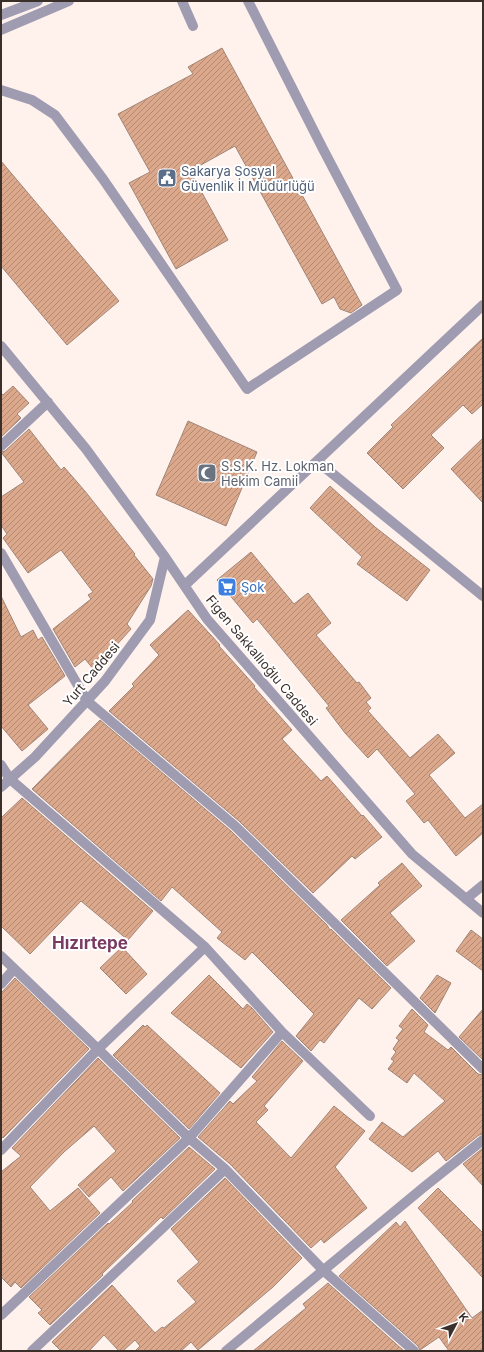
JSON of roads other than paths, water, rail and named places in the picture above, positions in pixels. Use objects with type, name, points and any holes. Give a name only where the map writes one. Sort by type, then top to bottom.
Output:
[{"type":"street","points":[[1,15],[38,1]]},
{"type":"street","points":[[1,30],[69,1]]},
{"type":"street","points":[[182,1],[192,26]]},
{"type":"street","points":[[1,90],[32,100],[55,115],[103,179],[247,389],[397,290],[248,1]]},
{"type":"street","points":[[184,585],[483,305]]},
{"type":"street","name":"Figen Sakkallıoğlu Caddesi","points":[[1,346],[86,449],[164,556],[207,619],[412,854],[483,913]]},
{"type":"street","points":[[1,446],[48,402]]},
{"type":"street","points":[[317,461],[483,596]]},
{"type":"street","points":[[1,552],[87,701],[235,826],[483,1069]]},
{"type":"street","name":"Yurt Caddesi","points":[[1,787],[35,757],[105,681],[150,620],[164,556]]},
{"type":"street","points":[[1,765],[10,779],[205,947],[282,1032],[370,1116]]},
{"type":"street","points":[[466,899],[483,886]]},
{"type":"street","points":[[1,1150],[98,1048],[205,947]]},
{"type":"street","points":[[1,956],[98,1048],[189,1138],[225,1169],[323,1270],[414,1351]]},
{"type":"street","points":[[1,984],[14,968]]},
{"type":"street","points":[[1,1315],[189,1138],[282,1032]]},
{"type":"street","points":[[226,1351],[483,1140]]},
{"type":"street","points":[[32,1351],[225,1169]]},
{"type":"place","name":"Sakarya Sosyal Güvenlik İl Müdürlüğü","points":[[167,178]]},
{"type":"place","name":"S.S.K. Hz. Lokman Hekim Camii","points":[[207,473]]},
{"type":"place","name":"Şok","points":[[227,587]]},
{"type":"district","name":"Hızırtepe","points":[[90,943]]}]
